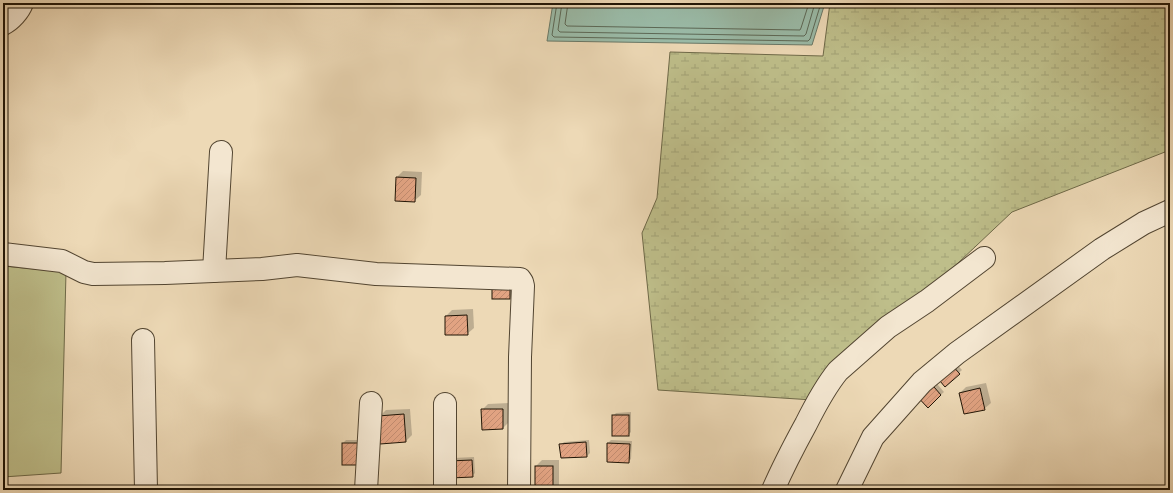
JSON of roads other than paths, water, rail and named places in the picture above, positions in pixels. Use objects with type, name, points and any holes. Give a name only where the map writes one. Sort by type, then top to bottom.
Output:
[{"type":"street","points":[[3,24],[20,9],[22,3]]},
{"type":"street","points":[[214,271],[221,152]]},
{"type":"street","points":[[847,490],[873,437],[922,382],[957,353],[1102,249],[1144,223],[1170,211]]},
{"type":"street","points":[[3,254],[62,261],[84,272],[93,274],[165,273],[297,266],[376,274],[520,279],[523,286],[520,357],[519,490]]},
{"type":"street","points":[[773,490],[784,464],[815,407],[831,379],[838,371],[888,327],[927,301],[984,258]]},
{"type":"street","points":[[142,340],[146,490]]},
{"type":"street","points":[[366,490],[371,403]]},
{"type":"street","points":[[445,404],[445,490]]},
{"type":"water","points":[[553,3],[825,3],[812,45],[547,41]]}]
